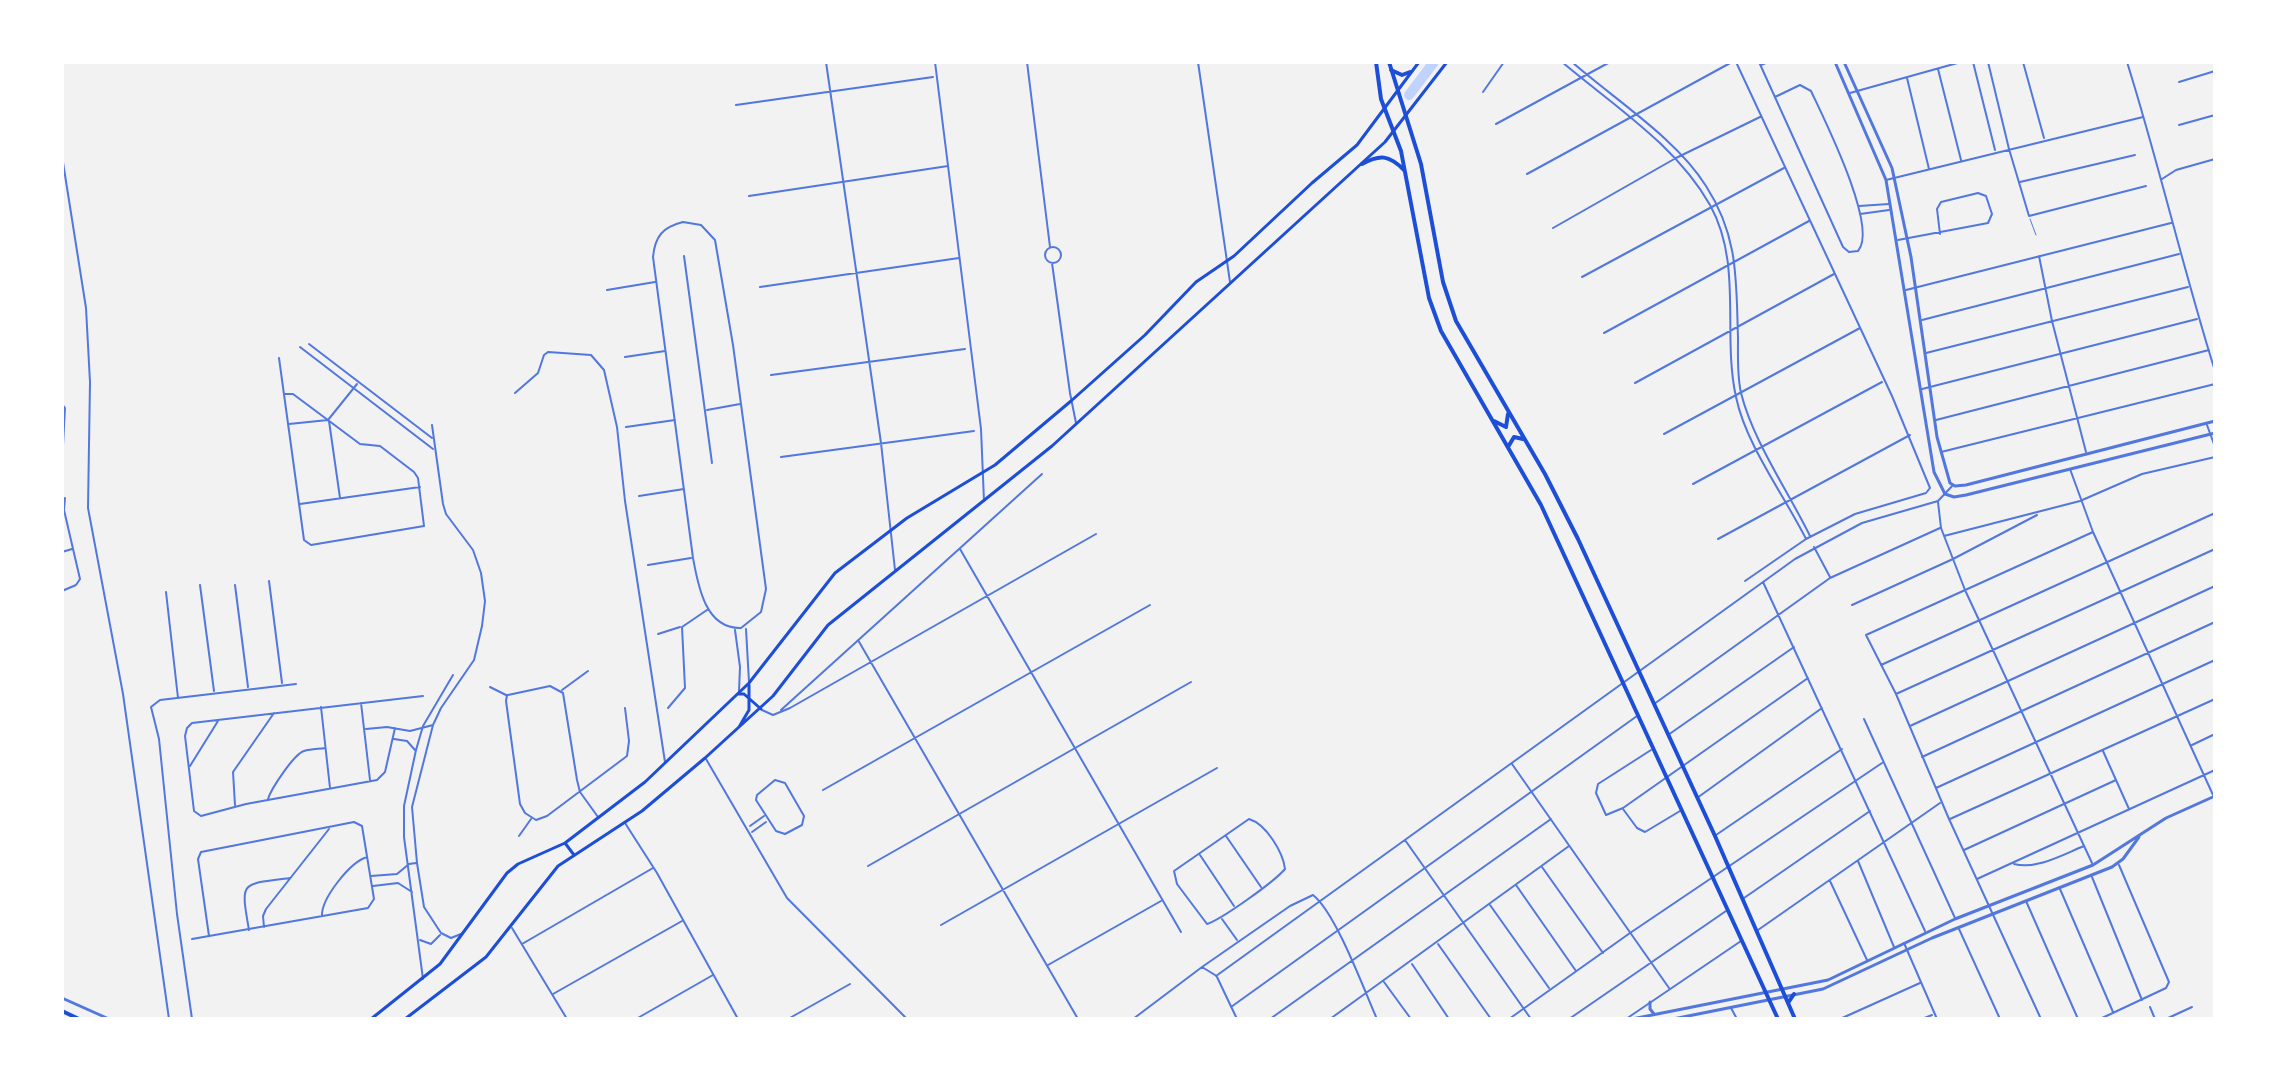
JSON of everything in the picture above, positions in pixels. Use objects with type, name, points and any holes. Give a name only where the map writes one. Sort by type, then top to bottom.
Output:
[{"type":"main road","points":[[1376,62],[1379,88],[1406,171],[1433,310],[1448,347],[1541,505],[1778,1019]]},
{"type":"main road","points":[[1389,62],[1408,115],[1425,182],[1447,296],[1473,353],[1578,539],[1715,836],[1795,1019]]},
{"type":"main road","points":[[371,1019],[448,956],[507,873],[518,864],[565,843],[645,782],[739,694],[829,580],[910,516],[982,474],[1071,401],[1145,335],[1196,282],[1226,263],[1357,145],[1419,62]]},
{"type":"main road","points":[[405,1019],[475,967],[512,928],[558,866],[654,802],[705,758],[761,709],[828,625],[1077,424],[1362,164],[1395,131],[1447,62]]},
{"type":"main road","points":[[1391,70],[1402,75],[1410,72]]},
{"type":"main road","points":[[1362,164],[1379,155],[1406,171]]},
{"type":"main road","points":[[1492,420],[1506,427],[1508,412]]},
{"type":"main road","points":[[1508,447],[1515,436],[1525,441]]},
{"type":"main road","points":[[737,730],[749,710],[749,683]]},
{"type":"main road","points":[[739,694],[761,709]]},
{"type":"main road","points":[[565,843],[574,855]]},
{"type":"main road","points":[[1788,1003],[1794,994]]},
{"type":"main road","points":[[62,1011],[79,1019]]},
{"type":"street","points":[[826,62],[881,443],[895,570]]},
{"type":"street","points":[[935,62],[981,429],[984,502]]},
{"type":"street","points":[[1027,62],[1050,247],[1045,253],[1052,263],[1077,424]]},
{"type":"street","points":[[1198,62],[1230,283]]},
{"type":"street","points":[[1483,92],[1504,62]]},
{"type":"street","points":[[1562,62],[1676,158],[1711,207],[1729,264],[1735,396],[1739,411],[1806,539]]},
{"type":"street","points":[[1572,62],[1681,155],[1698,174],[1717,204],[1735,261],[1741,392],[1764,446],[1811,537]]},
{"type":"street","points":[[1496,124],[1610,62]]},
{"type":"street","points":[[1527,174],[1734,62],[1910,435],[1930,485],[1926,493],[1862,510],[1806,539],[1745,581]]},
{"type":"street","points":[[1768,62],[1759,64],[1843,247],[1849,252],[1858,251],[1864,244],[1858,207],[1845,167],[1809,89],[1798,85],[1775,97]]},
{"type":"street","points":[[1835,62],[1886,180],[1934,472],[1945,494],[1960,496],[2212,434]]},
{"type":"street","points":[[1844,62],[1889,158],[1895,178],[1911,257],[1940,452],[1953,485]]},
{"type":"street","points":[[1850,93],[1961,62]]},
{"type":"street","points":[[1973,62],[1996,153]]},
{"type":"street","points":[[1988,62],[2029,216],[2146,186]]},
{"type":"street","points":[[2023,62],[2044,140]]},
{"type":"street","points":[[2127,62],[2215,371]]},
{"type":"street","points":[[1937,68],[1961,160]]},
{"type":"street","points":[[2179,82],[2215,71]]},
{"type":"street","points":[[736,105],[933,77]]},
{"type":"street","points":[[1907,77],[1929,170]]},
{"type":"street","points":[[2179,125],[2215,115]]},
{"type":"street","points":[[1553,228],[1681,155],[1762,116]]},
{"type":"street","points":[[1886,180],[2144,117]]},
{"type":"street","points":[[62,118],[62,133]]},
{"type":"street","points":[[2019,182],[2135,155]]},
{"type":"street","points":[[62,156],[86,308],[90,382],[88,508],[123,694],[169,1019]]},
{"type":"street","points":[[2161,180],[2176,170],[2215,159]]},
{"type":"street","points":[[749,196],[949,166]]},
{"type":"street","points":[[1582,277],[1784,168]]},
{"type":"street","points":[[1898,240],[1940,234],[1990,222],[1992,211],[1986,196],[1978,193],[1963,195],[1941,202],[1937,209],[1940,234]]},
{"type":"street","points":[[1858,207],[1890,203]]},
{"type":"street","points":[[1859,214],[1891,209]]},
{"type":"street","points":[[1604,333],[1809,221]]},
{"type":"street","points":[[683,222],[701,225],[712,235],[721,269],[766,589],[764,607],[746,626],[735,629],[719,621],[708,609],[699,587],[656,282],[654,246],[663,230],[683,222]]},
{"type":"street","points":[[1905,290],[2172,222]]},
{"type":"street","points":[[1050,247],[1058,249],[1060,256],[1052,263]]},
{"type":"street","points":[[1920,321],[2180,254]]},
{"type":"street","points":[[684,256],[712,463]]},
{"type":"street","points":[[2039,256],[2052,321],[2087,453]]},
{"type":"street","points":[[760,287],[960,257]]},
{"type":"street","points":[[1901,259],[1911,257]]},
{"type":"street","points":[[1635,383],[1835,274]]},
{"type":"street","points":[[607,290],[656,282]]},
{"type":"street","points":[[1925,353],[2189,287]]},
{"type":"street","points":[[1922,389],[2198,319]]},
{"type":"street","points":[[1664,434],[1860,328]]},
{"type":"street","points":[[309,344],[433,439]]},
{"type":"street","points":[[300,347],[434,450]]},
{"type":"street","points":[[771,375],[965,349]]},
{"type":"street","points":[[1935,420],[2209,350]]},
{"type":"street","points":[[625,357],[666,351]]},
{"type":"street","points":[[515,393],[538,373],[548,352],[591,355],[601,364],[617,427],[625,501],[666,763]]},
{"type":"street","points":[[279,358],[304,540],[311,545],[421,529],[425,523],[417,475],[380,446],[362,446],[293,394],[284,394]]},
{"type":"street","points":[[1693,484],[1884,381]]},
{"type":"street","points":[[288,424],[328,420],[359,382]]},
{"type":"street","points":[[1940,452],[2215,384]]},
{"type":"street","points":[[62,404],[65,408],[62,464]]},
{"type":"street","points":[[706,410],[741,404]]},
{"type":"street","points":[[397,421],[401,415]]},
{"type":"street","points":[[328,420],[340,498]]},
{"type":"street","points":[[626,427],[676,420]]},
{"type":"street","points":[[1216,976],[1814,547],[1873,519],[1938,501],[1953,485],[1966,485],[2215,421]]},
{"type":"street","points":[[2206,424],[2215,447]]},
{"type":"street","points":[[432,425],[446,514],[473,550],[481,573],[485,601],[474,660],[447,698],[433,725],[412,807],[424,907],[441,933],[451,938],[465,931]]},
{"type":"street","points":[[781,457],[974,431]]},
{"type":"street","points":[[1718,539],[1910,435]]},
{"type":"street","points":[[1944,536],[2080,501],[2142,474],[2215,457]]},
{"type":"street","points":[[1673,1019],[1768,999],[1828,980],[1955,919],[2093,865],[2166,818],[2214,796],[2106,562],[2070,469]]},
{"type":"street","points":[[777,714],[1042,474]]},
{"type":"street","points":[[299,504],[420,487]]},
{"type":"street","points":[[639,496],[685,489]]},
{"type":"street","points":[[62,591],[80,581],[63,510],[65,498]]},
{"type":"street","points":[[1938,501],[1941,528],[1978,621],[2093,865]]},
{"type":"street","points":[[1852,605],[1953,559],[2041,512]]},
{"type":"street","points":[[1881,665],[2215,513]]},
{"type":"street","points":[[1653,705],[1830,578],[1941,528]]},
{"type":"street","points":[[2041,1019],[1935,789],[1896,694],[1866,635],[2093,532]]},
{"type":"street","points":[[761,709],[769,715],[777,714],[1096,534]]},
{"type":"street","points":[[1814,547],[1830,578]]},
{"type":"street","points":[[62,552],[73,549]]},
{"type":"street","points":[[960,549],[1181,932]]},
{"type":"street","points":[[1896,694],[2215,549]]},
{"type":"street","points":[[648,565],[693,558]]},
{"type":"street","points":[[269,581],[282,685]]},
{"type":"street","points":[[1763,582],[1926,932]]},
{"type":"street","points":[[200,585],[214,693]]},
{"type":"street","points":[[235,585],[248,689]]},
{"type":"street","points":[[1909,726],[2215,586]]},
{"type":"street","points":[[166,592],[178,699]]},
{"type":"street","points":[[823,790],[1150,605]]},
{"type":"street","points":[[658,634],[682,627],[708,609]]},
{"type":"street","points":[[1921,757],[2215,622]]},
{"type":"street","points":[[746,626],[749,683]]},
{"type":"street","points":[[668,708],[685,688],[682,627]]},
{"type":"street","points":[[735,629],[740,667],[739,694]]},
{"type":"street","points":[[858,640],[1078,1019]]},
{"type":"street","points":[[1667,736],[1795,646]]},
{"type":"street","points":[[1935,789],[2215,660]]},
{"type":"street","points":[[740,667],[748,666]]},
{"type":"street","points":[[561,691],[588,671]]},
{"type":"street","points":[[423,979],[403,822],[423,726],[453,675]]},
{"type":"street","points":[[1652,750],[1600,782],[1596,789],[1606,815],[1623,808],[1809,677]]},
{"type":"street","points":[[868,866],[1191,682]]},
{"type":"street","points":[[192,1019],[178,926],[159,739],[151,710],[156,701],[296,684]]},
{"type":"street","points":[[507,695],[550,686],[561,691],[565,697],[580,792],[598,818]]},
{"type":"street","points":[[490,687],[507,695]]},
{"type":"street","points":[[507,695],[520,804],[536,820],[547,816],[627,756],[629,741],[625,708]]},
{"type":"street","points":[[395,728],[385,772],[380,779],[197,815],[194,811],[187,728],[192,723],[423,696]]},
{"type":"street","points":[[1949,819],[2215,699]]},
{"type":"street","points":[[361,702],[371,782]]},
{"type":"street","points":[[321,706],[330,789]]},
{"type":"street","points":[[1697,798],[1823,708]]},
{"type":"street","points":[[235,807],[233,772],[274,712]]},
{"type":"street","points":[[1231,1007],[1637,716]]},
{"type":"street","points":[[1864,719],[1955,919]]},
{"type":"street","points":[[189,767],[219,720]]},
{"type":"street","points":[[365,729],[410,731],[433,725]]},
{"type":"street","points":[[407,741],[410,731]]},
{"type":"street","points":[[2192,745],[2215,734]]},
{"type":"street","points":[[392,739],[407,741],[416,750]]},
{"type":"street","points":[[268,801],[271,790],[298,754],[325,748]]},
{"type":"street","points":[[1715,836],[1842,749]]},
{"type":"street","points":[[2103,751],[2130,810]]},
{"type":"street","points":[[705,758],[787,898],[907,1019]]},
{"type":"street","points":[[1509,1019],[1630,933],[1882,763]]},
{"type":"street","points":[[1512,764],[1669,988]]},
{"type":"street","points":[[941,925],[1217,768]]},
{"type":"street","points":[[1977,879],[2215,770]]},
{"type":"street","points":[[775,780],[783,781],[805,820],[800,827],[782,834],[768,820],[756,796],[775,780]]},
{"type":"street","points":[[1964,850],[2116,780]]},
{"type":"street","points":[[1757,931],[1941,802]]},
{"type":"street","points":[[1623,808],[1640,831],[1645,832],[1680,811]]},
{"type":"street","points":[[1743,899],[1870,811]]},
{"type":"street","points":[[748,828],[765,816]]},
{"type":"street","points":[[519,836],[532,818]]},
{"type":"street","points":[[1251,819],[1277,847],[1285,869],[1221,918],[1205,924],[1174,878],[1177,867],[1199,853],[1245,820],[1251,819]]},
{"type":"street","points":[[1270,1019],[1551,819]]},
{"type":"street","points":[[751,832],[768,820]]},
{"type":"street","points":[[192,939],[368,908],[374,899],[362,826],[354,822],[201,852],[198,865],[209,936]]},
{"type":"street","points":[[625,823],[654,868],[738,1019]]},
{"type":"street","points":[[264,927],[265,911],[330,828]]},
{"type":"street","points":[[1632,1019],[1765,993],[1794,994],[1835,984],[1958,927],[2119,864],[2142,833]]},
{"type":"street","points":[[1226,835],[1261,888]]},
{"type":"street","points":[[1405,840],[1531,1019]]},
{"type":"street","points":[[1330,1019],[1569,846]]},
{"type":"street","points":[[2013,864],[2036,864],[2085,846]]},
{"type":"street","points":[[1199,853],[1235,907]]},
{"type":"street","points":[[323,916],[324,904],[346,873],[357,860],[368,856]]},
{"type":"street","points":[[1857,860],[1894,947]]},
{"type":"street","points":[[371,876],[397,874],[409,864],[417,863]]},
{"type":"street","points":[[2100,1019],[2166,988],[2168,976],[2119,864]]},
{"type":"street","points":[[1542,866],[1603,953]]},
{"type":"street","points":[[522,944],[654,868]]},
{"type":"street","points":[[397,874],[398,883]]},
{"type":"street","points":[[2091,876],[2142,1000]]},
{"type":"street","points":[[249,930],[243,897],[245,889],[251,884],[291,877]]},
{"type":"street","points":[[1829,880],[1867,960]]},
{"type":"street","points":[[372,886],[398,883],[413,893]]},
{"type":"street","points":[[1516,885],[1577,972]]},
{"type":"street","points":[[2059,888],[2114,1013]]},
{"type":"street","points":[[1133,1019],[1238,941],[1305,897],[1313,895],[1337,931],[1377,1019]]},
{"type":"street","points":[[1046,965],[1162,900]]},
{"type":"street","points":[[2026,900],[2078,1019]]},
{"type":"street","points":[[1489,904],[1550,990]]},
{"type":"street","points":[[1569,1019],[1728,910]]},
{"type":"street","points":[[1221,918],[1238,941]]},
{"type":"street","points":[[553,994],[683,920]]},
{"type":"street","points":[[1958,927],[2000,1019]]},
{"type":"street","points":[[512,928],[567,1019]]},
{"type":"street","points":[[419,939],[431,944],[437,941],[441,933]]},
{"type":"street","points":[[1626,1019],[1742,940]]},
{"type":"street","points":[[1437,943],[1491,1019]]},
{"type":"street","points":[[1903,943],[1937,1019]]},
{"type":"street","points":[[1410,962],[1449,1019]]},
{"type":"street","points":[[1202,967],[1216,976],[1237,1019]]},
{"type":"street","points":[[636,1019],[714,975]]},
{"type":"street","points":[[1383,981],[1411,1019]]},
{"type":"street","points":[[1840,1019],[1920,983]]},
{"type":"street","points":[[788,1019],[850,984]]},
{"type":"street","points":[[62,998],[109,1019]]},
{"type":"street","points":[[1650,1002],[1654,1014]]},
{"type":"street","points":[[1694,1006],[1698,1016]]},
{"type":"street","points":[[1731,1007],[1737,1019]]},
{"type":"street","points":[[2150,1007],[2155,1019]]},
{"type":"street","points":[[2166,1019],[2192,1007]]},
{"type":"street","points":[[2179,1013],[2182,1019]]},
{"type":"street","points":[[1922,1019],[1934,1014]]},
{"type":"lane","points":[[2029,216],[2036,235]]},
{"type":"waterway","points":[[1409,95],[1434,62]]}]
